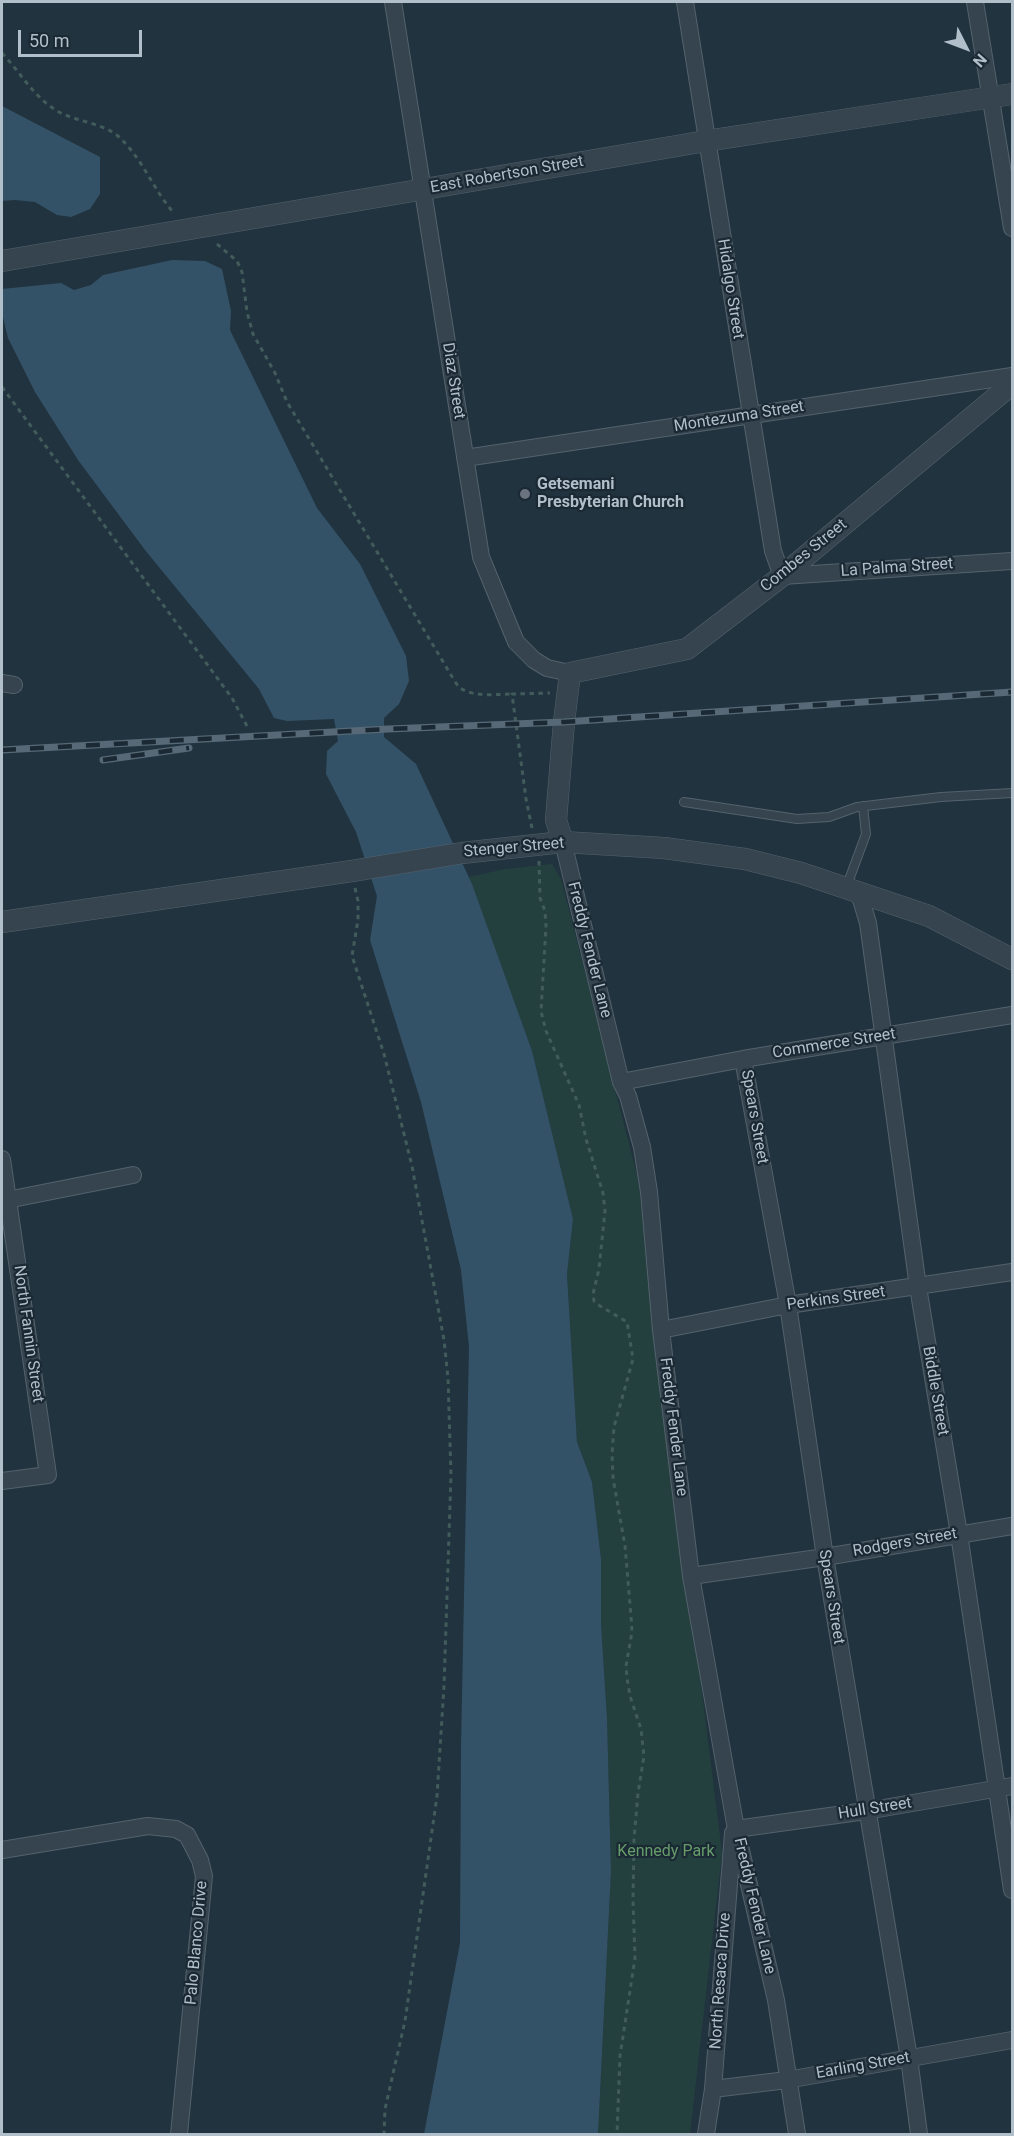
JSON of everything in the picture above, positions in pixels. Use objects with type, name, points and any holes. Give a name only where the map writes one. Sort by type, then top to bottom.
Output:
[{"type":"street","name":"Diaz Street","points":[[393,2],[481,558],[516,642],[534,660],[568,683]]},
{"type":"street","name":"Hidalgo Street","points":[[685,2],[750,415],[773,551],[782,576]]},
{"type":"street","points":[[975,2],[1012,228]]},
{"type":"street","name":"East Robertson Street","points":[[2,261],[706,141],[1012,94]]},
{"type":"street","name":"Montezuma Street","points":[[465,458],[1012,376]]},
{"type":"street","name":"Combes Street","points":[[568,683],[687,649],[782,576],[1012,384]]},
{"type":"street","name":"La Palma Street","points":[[782,576],[1012,561]]},
{"type":"street","name":"Freddy Fender Lane","points":[[568,683],[556,820],[621,1082],[628,1096],[642,1147],[649,1192],[661,1330],[692,1576],[736,1829],[776,2000],[797,2134]]},
{"type":"street","name":"Stenger Street","points":[[2,922],[462,853],[562,842],[664,848],[745,859],[801,873],[929,916],[1012,959]]},
{"type":"street","name":"Biddle Street","points":[[852,890],[868,923],[918,1287],[1004,1788],[1012,1878]]},
{"type":"street","name":"Commerce Street","points":[[621,1082],[743,1059],[1012,1015]]},
{"type":"street","name":"Spears Street","points":[[743,1059],[788,1305],[825,1557],[909,2058],[919,2134]]},
{"type":"street","name":"North Fannin Street","points":[[2,1158],[5,1201],[48,1475],[2,1481]]},
{"type":"street","points":[[5,1201],[132,1175]]},
{"type":"street","name":"Perkins Street","points":[[661,1330],[788,1305],[1012,1272]]},
{"type":"street","name":"Rodgers Street","points":[[692,1576],[1012,1526]]},
{"type":"street","name":"Hull Street","points":[[736,1829],[866,1811],[1004,1788]]},
{"type":"street","name":"Palo Blanco Drive","points":[[2,1850],[148,1826],[176,1829],[187,1835],[200,1860],[204,1876],[179,2134]]},
{"type":"street","name":"North Resaca Drive","points":[[706,2134],[713,2090],[733,1833],[736,1829]]},
{"type":"street","name":"Earling Street","points":[[713,2090],[787,2080],[1012,2040]]},
{"type":"lane","points":[[684,802],[797,819],[829,817],[863,806],[941,797],[1012,793]]},
{"type":"lane","points":[[852,890],[866,834],[863,806]]},
{"type":"path","points":[[2,53],[43,102],[73,119],[95,125],[117,135],[145,169],[172,211],[237,261],[242,272],[247,312],[253,334],[275,373],[287,402],[460,687],[479,694],[512,694],[568,683]]},
{"type":"path","points":[[2,387],[232,698],[248,728]]},
{"type":"path","points":[[512,694],[526,799],[540,866],[540,898],[545,911],[541,1011],[546,1031],[579,1105],[586,1139],[603,1192],[605,1211],[599,1269],[592,1294],[594,1301],[600,1306],[627,1322],[633,1359],[614,1427],[612,1454],[622,1523],[631,1616],[632,1632],[626,1666],[627,1678],[630,1696],[641,1729],[644,1756],[634,1839],[635,1958],[620,2056],[617,2134]]},
{"type":"path","points":[[352,871],[358,901],[358,920],[352,956],[398,1104],[440,1317],[448,1378],[451,1475],[444,1686],[437,1796],[405,2021],[385,2109],[384,2134]]},
{"type":"green space","name":"Kennedy Park","points":[[552,864],[561,879],[638,1179],[722,1853],[690,2134],[598,2134],[611,1871],[607,1718],[601,1624],[601,1559],[592,1482],[577,1442],[567,1274],[573,1219],[532,1051],[469,877],[505,869]]},
{"type":"water","points":[[2,106],[100,157],[100,194],[90,209],[71,217],[57,215],[35,202],[2,201]]},
{"type":"water","points":[[172,260],[205,261],[222,269],[231,311],[230,330],[317,508],[360,564],[406,656],[409,681],[399,704],[384,718],[384,737],[416,764],[472,884],[532,1051],[573,1219],[567,1274],[577,1442],[592,1482],[601,1559],[601,1624],[607,1718],[611,1871],[598,2134],[424,2134],[460,1943],[461,1746],[469,1347],[461,1270],[421,1102],[370,940],[377,896],[356,832],[326,774],[327,751],[338,741],[334,719],[287,721],[274,718],[259,689],[145,550],[78,460],[35,392],[8,338],[2,313],[2,289],[61,283],[74,290],[91,285],[103,275]]},
{"type":"railway","points":[[2,750],[564,722],[1012,692]]},
{"type":"railway","points":[[103,760],[189,748]]},
{"type":"place","name":"Getsemani Presbyterian Church","points":[[525,494]]}]
